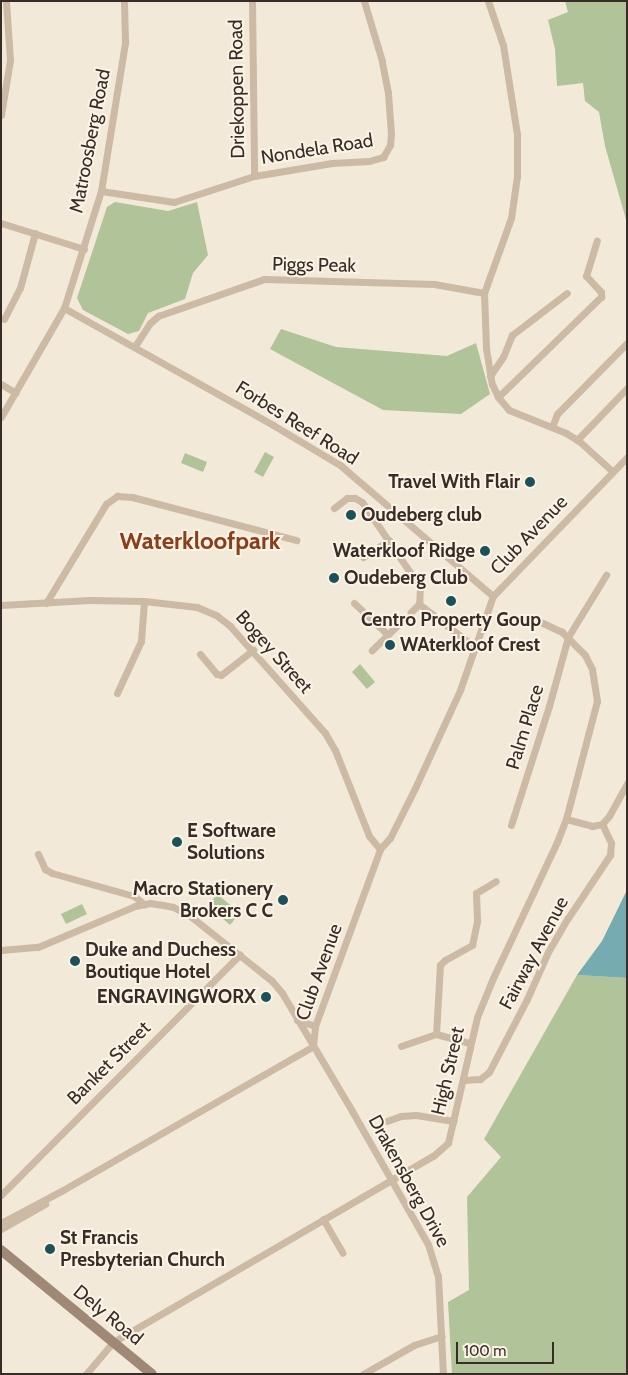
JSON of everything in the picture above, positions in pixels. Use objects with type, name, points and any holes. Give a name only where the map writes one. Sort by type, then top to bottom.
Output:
[{"type":"street","points":[[1,115],[10,60],[6,1]]},
{"type":"street","name":"Matroosberg Road","points":[[1,416],[64,308],[84,249],[101,191],[125,42],[124,1]]},
{"type":"street","name":"Driekoppen Road","points":[[252,1],[254,176]]},
{"type":"street","name":"Nondela Road","points":[[101,191],[174,202],[254,176],[323,164],[376,160],[387,152],[391,134],[388,93],[382,61],[364,1]]},
{"type":"street","points":[[488,1],[502,45],[517,134],[517,169],[511,218],[484,293],[485,339],[490,376],[498,398],[515,413],[552,427],[577,440],[612,472]]},
{"type":"street","points":[[1,223],[84,249]]},
{"type":"street","points":[[4,319],[20,288],[35,233]]},
{"type":"street","points":[[498,398],[601,297],[601,292],[586,276],[597,241]]},
{"type":"street","name":"Piggs Peak","points":[[135,346],[150,323],[158,316],[264,279],[434,284],[484,293]]},
{"type":"street","points":[[490,376],[504,357],[512,335],[567,293]]},
{"type":"street","name":"Forbes Reef Road","points":[[64,308],[135,346],[340,465],[494,596]]},
{"type":"street","points":[[552,427],[556,414],[627,343]]},
{"type":"street","points":[[1,384],[16,393]]},
{"type":"street","points":[[577,440],[627,388]]},
{"type":"street","name":"Club Avenue","points":[[1,1223],[63,1190],[313,1046],[315,1026],[380,849],[390,838],[460,690],[494,596],[627,457]]},
{"type":"street","points":[[46,603],[106,504],[116,496],[132,497],[296,540]]},
{"type":"street","points":[[334,508],[348,498],[355,498],[362,502],[420,588],[419,604],[372,650]]},
{"type":"street","points":[[363,557],[389,540]]},
{"type":"street","name":"Palm Place","points":[[511,825],[546,715],[568,637],[606,575]]},
{"type":"street","name":"Bogey Street","points":[[1,606],[89,600],[144,601],[182,604],[208,610],[230,626],[253,650],[330,740],[367,832],[380,849]]},
{"type":"street","points":[[117,693],[142,641],[144,601]]},
{"type":"street","points":[[354,603],[387,634]]},
{"type":"street","points":[[419,604],[476,648]]},
{"type":"street","name":"High Street","points":[[86,1374],[113,1342],[445,1147],[454,1121],[470,1043],[483,1001],[566,819],[592,726],[597,695],[590,663],[578,645],[556,627],[541,622]]},
{"type":"street","points":[[200,654],[217,674],[221,675],[253,650]]},
{"type":"street","points":[[566,819],[592,826],[602,824],[609,816],[627,783]]},
{"type":"street","name":"Fairway Avenue","points":[[463,1080],[480,1079],[489,1072],[527,999],[548,952],[607,859],[611,843],[602,824]]},
{"type":"street","points":[[38,854],[45,869],[52,874],[134,896],[144,904]]},
{"type":"street","points":[[436,1034],[440,965],[472,946],[477,921],[476,893],[496,881]]},
{"type":"street","name":"Drakensberg Drive","points":[[1,950],[38,948],[144,904],[163,905],[180,910],[240,954],[278,986],[392,1179],[433,1255],[438,1276],[444,1374]]},
{"type":"street","name":"Banket Street","points":[[1,1195],[240,954]]},
{"type":"street","points":[[297,1020],[315,1026]]},
{"type":"street","points":[[401,1046],[436,1034],[470,1043]]},
{"type":"street","points":[[387,1121],[401,1116],[416,1115],[454,1121]]},
{"type":"street","name":"Club Avenue","points":[[1,1229],[27,1215],[63,1190]]},
{"type":"street","points":[[323,1219],[343,1253]]},
{"type":"street","name":"Dely Road","points":[[1,1250],[29,1270],[41,1283],[152,1374]]},
{"type":"street","name":"Dely Road","points":[[1,1256],[24,1274],[41,1283]]},
{"type":"street","points":[[363,1374],[414,1345],[442,1336]]},
{"type":"green space","points":[[565,1],[627,1],[627,223],[605,146],[599,112],[585,101],[583,83],[557,86],[555,49],[548,20],[568,12]]},
{"type":"green space","points":[[115,202],[168,211],[197,202],[208,255],[193,273],[185,299],[148,313],[139,331],[128,334],[83,310],[77,298],[107,207]]},
{"type":"green space","points":[[281,329],[336,347],[447,356],[476,343],[490,394],[461,414],[383,410],[270,349]]},
{"type":"green space","points":[[265,452],[274,457],[263,477],[254,472]]},
{"type":"green space","points":[[185,453],[207,462],[203,472],[181,463]]},
{"type":"green space","points":[[360,664],[375,682],[367,689],[352,672]]},
{"type":"green space","points":[[217,894],[240,913],[230,925],[208,906]]},
{"type":"green space","points":[[82,904],[87,914],[66,924],[61,914]]},
{"type":"green space","points":[[577,975],[627,978],[627,1374],[452,1374],[448,1302],[469,1290],[467,1197],[501,1157],[484,1139]]},
{"type":"water","points":[[627,890],[627,978],[577,975],[602,941]]},
{"type":"place","name":"Travel With Flair","points":[[530,482]]},
{"type":"place","name":"Oudeberg club","points":[[351,515]]},
{"type":"place","name":"Waterkloof Ridge","points":[[485,551]]},
{"type":"place","name":"Oudeberg Club","points":[[334,578]]},
{"type":"place","name":"Centro Property Goup","points":[[451,601]]},
{"type":"place","name":"WAterkloof Crest","points":[[390,645]]},
{"type":"place","name":"E Software Solutions","points":[[177,842]]},
{"type":"place","name":"Macro Stationery Brokers C C","points":[[283,900]]},
{"type":"place","name":"Duke and Duchess Boutique Hotel","points":[[75,961]]},
{"type":"place","name":"ENGRAVINGWORX","points":[[266,997]]},
{"type":"place","name":"St Francis Presbyterian Church","points":[[50,1249]]},
{"type":"district","name":"Waterkloofpark","points":[[200,541]]}]
